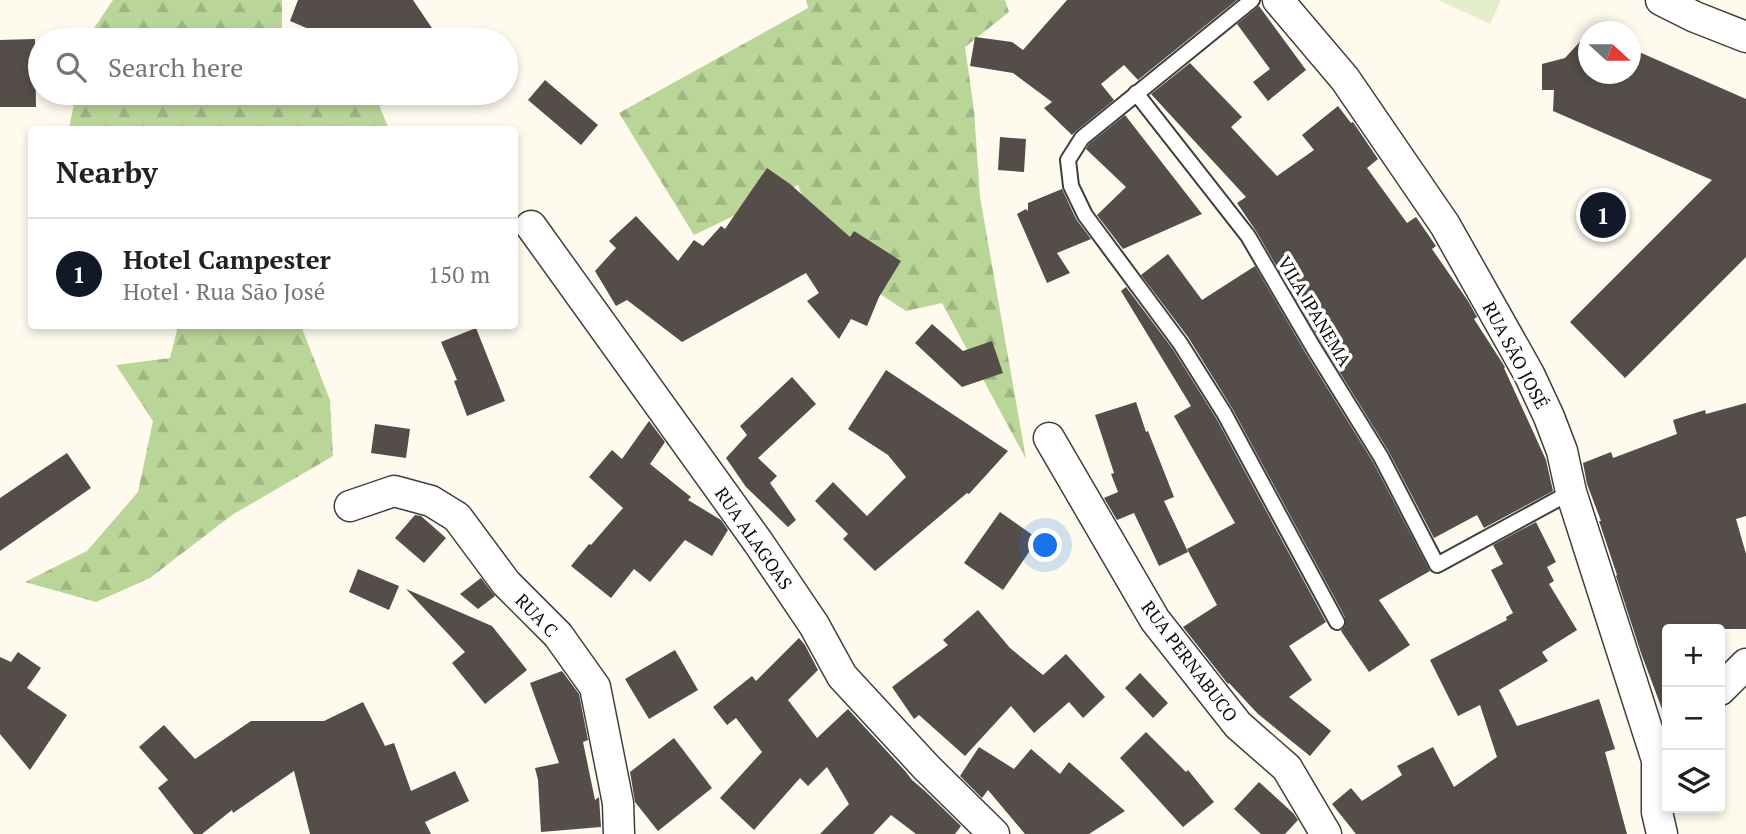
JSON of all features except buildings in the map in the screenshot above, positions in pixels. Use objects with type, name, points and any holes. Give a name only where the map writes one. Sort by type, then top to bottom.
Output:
[{"type":"street","name":"RUA SÃO JOSÉ","points":[[1278,0],[1345,79],[1445,225],[1529,374],[1549,417],[1562,451],[1571,492],[1662,754],[1657,812],[1662,834]]},
{"type":"street","points":[[1661,0],[1746,37]]},
{"type":"street","name":"RUA ALAGOAS","points":[[531,226],[758,542],[814,625],[842,676],[926,767],[994,834]]},
{"type":"street","name":"RUA PERNABUCO","points":[[1049,438],[1155,620],[1238,725],[1287,768],[1326,834]]},
{"type":"street","name":"RUA C","points":[[351,506],[394,491],[431,501],[457,517],[506,583],[558,635],[595,687],[618,803],[619,834]]},
{"type":"street","points":[[1723,687],[1746,664]]},
{"type":"lane","points":[[1252,0],[1082,138],[1068,160],[1071,186],[1085,215],[1180,343],[1224,413],[1337,622]]},
{"type":"lane","name":"VILA IPANEMA","points":[[1136,93],[1248,236],[1381,457],[1437,565],[1571,492]]},
{"type":"green space","points":[[113,0],[282,0],[282,28],[94,28]]},
{"type":"green space","points":[[806,0],[1005,0],[1009,12],[965,47],[974,110],[980,197],[1026,459],[942,303],[906,311],[827,259],[798,185],[694,235],[619,113],[808,8]]},
{"type":"green space","points":[[1438,0],[1501,0],[1490,24]]},
{"type":"green space","points":[[74,105],[379,105],[388,126],[70,126]]},
{"type":"green space","points":[[177,329],[302,329],[330,400],[333,456],[232,515],[150,578],[96,602],[25,582],[87,551],[138,492],[153,421],[116,365],[170,358]]},
{"type":"place","name":"Hotel Campester","points":[[1603,215]]}]
